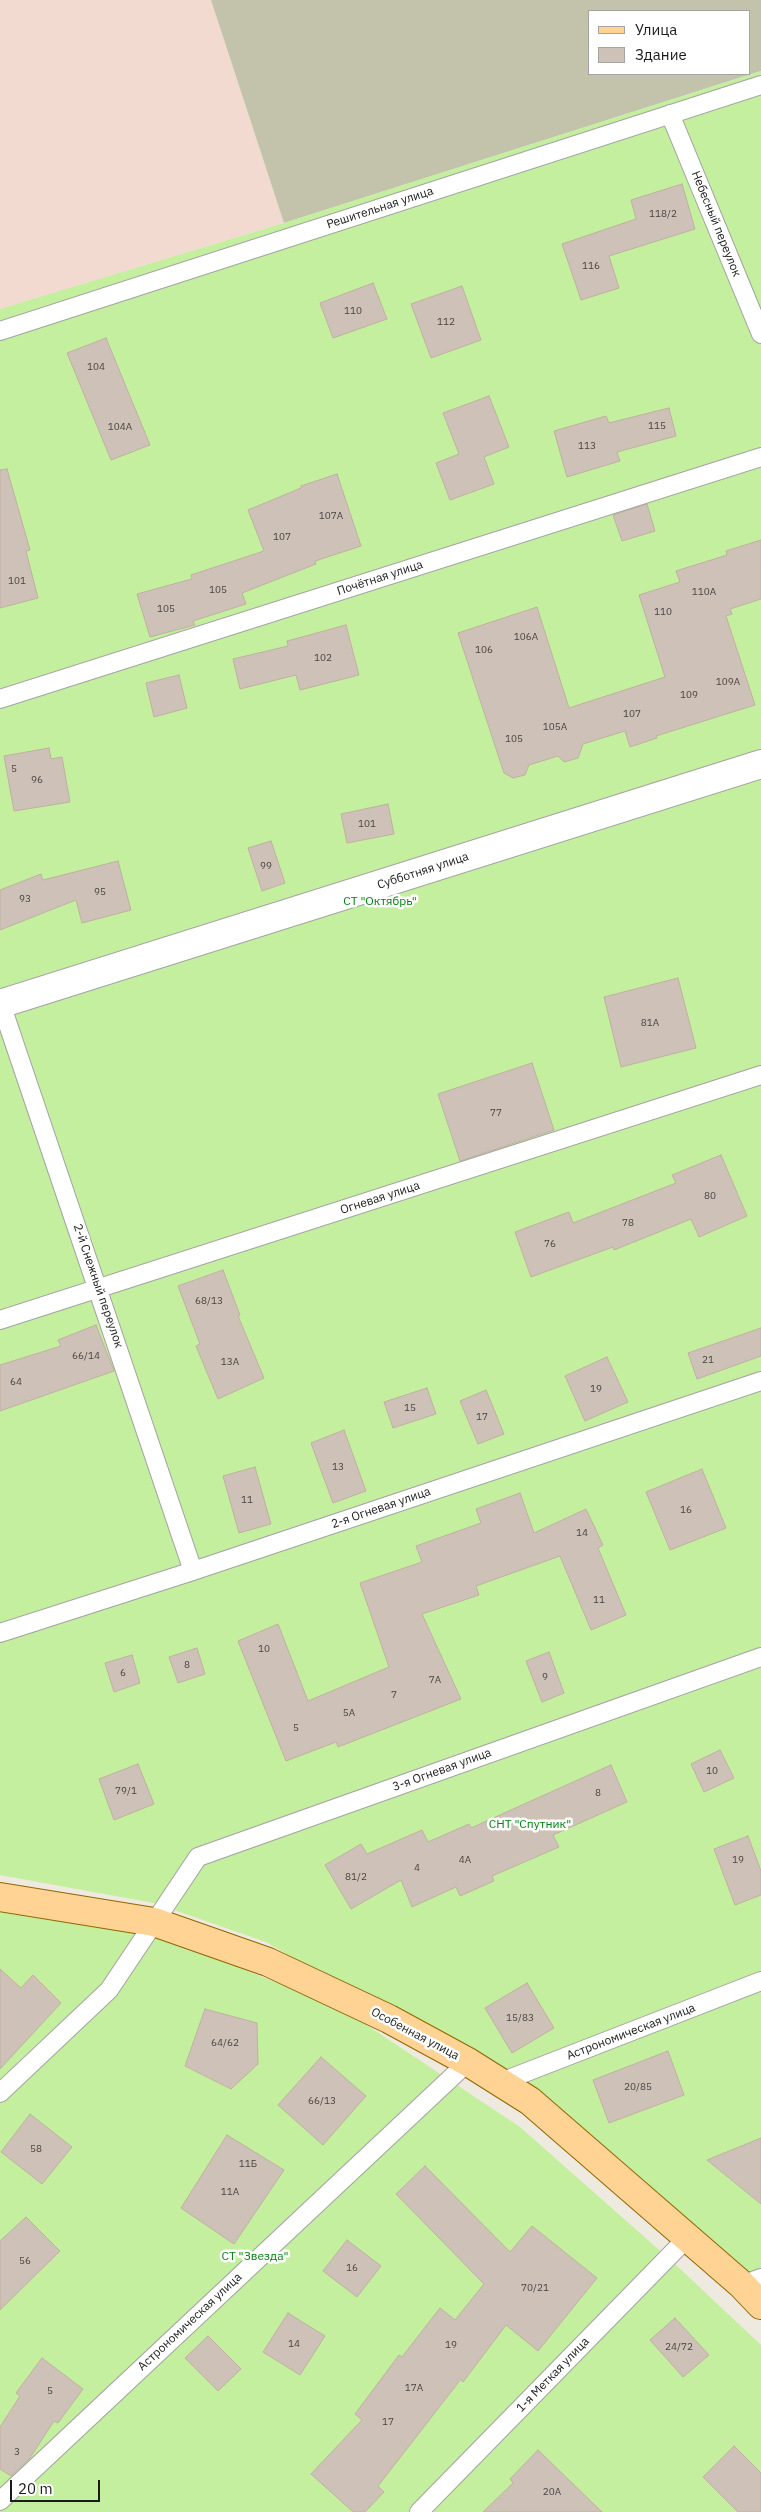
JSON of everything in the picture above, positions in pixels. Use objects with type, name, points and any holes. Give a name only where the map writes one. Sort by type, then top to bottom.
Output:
[{"type":"main road","name":"Особенная улица","points":[[0,1897],[154,1922],[268,1962],[389,2019],[468,2062],[530,2101],[687,2238],[751,2282],[761,2305]]},
{"type":"street","name":"Субботняя улица","points":[[0,1003],[761,764]]},
{"type":"lane","name":"Решительная улица","points":[[0,331],[761,85]]},
{"type":"lane","name":"Небесный переулок","points":[[670,114],[761,334]]},
{"type":"lane","name":"Почётная улица","points":[[0,699],[761,457]]},
{"type":"lane","name":"2-й Снежный переулок","points":[[0,1003],[99,1288],[193,1571]]},
{"type":"lane","name":"Огневая улица","points":[[0,1320],[761,1075]]},
{"type":"lane","name":"2-я Огневая улица","points":[[0,1633],[193,1571],[761,1381]]},
{"type":"lane","name":"3-я Огневая улица","points":[[0,2093],[109,1990],[198,1857],[761,1657]]},
{"type":"lane","name":"Астрономическая улица","points":[[501,2082],[761,1981]]},
{"type":"lane","name":"Астрономическая улица","points":[[0,2500],[468,2062]]},
{"type":"lane","name":"1-я Меткая улица","points":[[418,2512],[687,2238]]},
{"type":"shaded area","points":[[0,0],[211,0],[284,223],[0,309]]},
{"type":"shaded area","points":[[211,0],[761,0],[761,71],[751,74],[751,10],[588,10],[588,75],[748,75],[284,223]]},
{"type":"green space","name":"СТ \"Октябрь\"","points":[[761,71],[761,2291],[679,2212],[620,2159],[533,2095],[266,1942],[154,1903],[0,1875],[0,309],[284,223]]},
{"type":"green space","name":"СТ \"Звезда\"","points":[[0,1906],[158,1935],[344,2010],[520,2127],[675,2264],[761,2345],[761,2512],[0,2512]]},
{"type":"building","points":[[682,184],[695,229],[609,256],[619,288],[581,300],[562,244],[636,219],[631,200]]},
{"type":"building","points":[[373,283],[387,319],[333,338],[320,303]]},
{"type":"building","points":[[462,286],[481,340],[431,358],[411,304]]},
{"type":"building","points":[[106,338],[150,445],[111,460],[67,353]]},
{"type":"building","points":[[489,396],[509,447],[484,457],[494,484],[450,500],[436,463],[459,454],[443,413]]},
{"type":"building","points":[[669,408],[676,436],[617,452],[620,461],[567,477],[554,431],[606,416],[609,423]]},
{"type":"building","points":[[7,469],[30,550],[26,551],[38,598],[0,608],[0,470]]},
{"type":"building","points":[[337,474],[361,546],[315,561],[316,564],[242,593],[246,604],[193,621],[195,625],[150,637],[137,594],[192,579],[191,575],[264,551],[248,510],[301,488],[301,486]]},
{"type":"building","points":[[647,504],[655,531],[622,541],[613,515]]},
{"type":"building","points":[[761,540],[761,599],[730,609],[732,614],[726,616],[755,705],[656,736],[657,738],[630,747],[625,731],[583,744],[578,758],[564,762],[558,756],[529,765],[525,775],[513,778],[504,773],[458,633],[537,607],[569,708],[665,677],[639,595],[680,582],[676,571],[727,555],[726,551]]},
{"type":"building","points":[[346,625],[359,675],[300,690],[296,675],[240,689],[233,659],[288,646],[287,641]]},
{"type":"building","points":[[179,675],[187,708],[154,717],[146,683]]},
{"type":"building","points":[[49,748],[51,759],[62,757],[70,802],[14,811],[4,756]]},
{"type":"building","points":[[388,804],[394,834],[347,843],[341,814]]},
{"type":"building","points":[[271,841],[285,883],[262,891],[248,848]]},
{"type":"building","points":[[118,861],[131,910],[82,923],[76,900],[0,930],[0,890],[41,874],[43,880]]},
{"type":"building","points":[[678,978],[696,1048],[621,1067],[604,997]]},
{"type":"building","points":[[532,1063],[554,1130],[460,1161],[438,1094]]},
{"type":"building","points":[[721,1155],[747,1216],[699,1237],[691,1219],[614,1250],[613,1247],[531,1277],[515,1232],[569,1212],[573,1223],[676,1183],[672,1175]]},
{"type":"building","points":[[223,1270],[240,1315],[238,1316],[264,1378],[218,1399],[196,1346],[200,1344],[178,1286]]},
{"type":"building","points":[[96,1325],[114,1371],[0,1411],[0,1365],[61,1346],[58,1340]]},
{"type":"building","points":[[761,1328],[761,1356],[697,1379],[688,1353]]},
{"type":"building","points":[[607,1357],[628,1402],[585,1421],[565,1376]]},
{"type":"building","points":[[427,1388],[436,1414],[393,1428],[384,1402]]},
{"type":"building","points":[[486,1390],[504,1434],[478,1444],[460,1401]]},
{"type":"building","points":[[344,1430],[366,1491],[333,1503],[311,1443]]},
{"type":"building","points":[[255,1467],[271,1524],[239,1533],[223,1476]]},
{"type":"building","points":[[702,1469],[726,1528],[670,1550],[646,1492]]},
{"type":"building","points":[[520,1493],[534,1533],[586,1509],[603,1545],[598,1548],[626,1615],[591,1630],[560,1556],[476,1586],[479,1595],[422,1614],[461,1699],[338,1747],[336,1742],[286,1761],[238,1641],[278,1624],[308,1701],[389,1667],[360,1583],[422,1562],[416,1546],[481,1523],[476,1509]]},
{"type":"building","points":[[197,1648],[205,1674],[178,1683],[169,1657]]},
{"type":"building","points":[[549,1652],[564,1693],[542,1702],[526,1661]]},
{"type":"building","points":[[132,1655],[140,1683],[114,1692],[105,1663]]},
{"type":"building","points":[[720,1750],[734,1778],[704,1792],[691,1764]]},
{"type":"building","points":[[138,1764],[154,1804],[114,1820],[99,1779]]},
{"type":"building","points":[[611,1765],[627,1802],[553,1835],[559,1847],[492,1876],[494,1881],[460,1896],[456,1887],[412,1907],[401,1880],[351,1909],[325,1865],[361,1844],[367,1854],[422,1830],[428,1842],[469,1824],[471,1828]]},
{"type":"building","points":[[748,1836],[761,1871],[761,1895],[735,1905],[714,1849]]},
{"type":"building","points":[[0,1969],[21,1988],[33,1975],[61,2003],[0,2069]]},
{"type":"building","points":[[527,1983],[554,2028],[512,2053],[485,2008]]},
{"type":"building","points":[[205,2009],[257,2023],[258,2064],[231,2089],[185,2066]]},
{"type":"building","points":[[668,2051],[684,2095],[609,2123],[593,2080]]},
{"type":"building","points":[[321,2057],[366,2096],[323,2145],[278,2105]]},
{"type":"building","points":[[30,2114],[72,2147],[42,2184],[1,2152]]},
{"type":"building","points":[[227,2135],[284,2170],[234,2244],[181,2208]]},
{"type":"building","points":[[761,2138],[761,2204],[707,2160]]},
{"type":"building","points":[[425,2166],[510,2252],[532,2226],[597,2278],[538,2351],[506,2325],[463,2382],[461,2379],[378,2486],[384,2492],[365,2512],[353,2512],[311,2474],[362,2420],[355,2414],[399,2355],[402,2357],[440,2308],[455,2320],[484,2284],[396,2194]]},
{"type":"building","points":[[26,2217],[60,2251],[0,2310],[0,2241]]},
{"type":"building","points":[[347,2240],[381,2266],[357,2297],[323,2271]]},
{"type":"building","points":[[288,2313],[325,2336],[300,2375],[263,2352]]},
{"type":"building","points":[[675,2318],[709,2355],[683,2377],[650,2340]]},
{"type":"building","points":[[208,2336],[241,2369],[218,2391],[185,2358]]},
{"type":"building","points":[[42,2358],[83,2389],[58,2423],[54,2421],[30,2458],[11,2476],[0,2469],[0,2427],[20,2396],[16,2393]]},
{"type":"building","points":[[734,2446],[761,2473],[761,2512],[738,2512],[703,2477]]},
{"type":"building","points":[[538,2450],[602,2512],[483,2512],[513,2483],[510,2479]]},
{"type":"park label","name":"СНТ \"Спутник\"","points":[[530,1825]]}]
